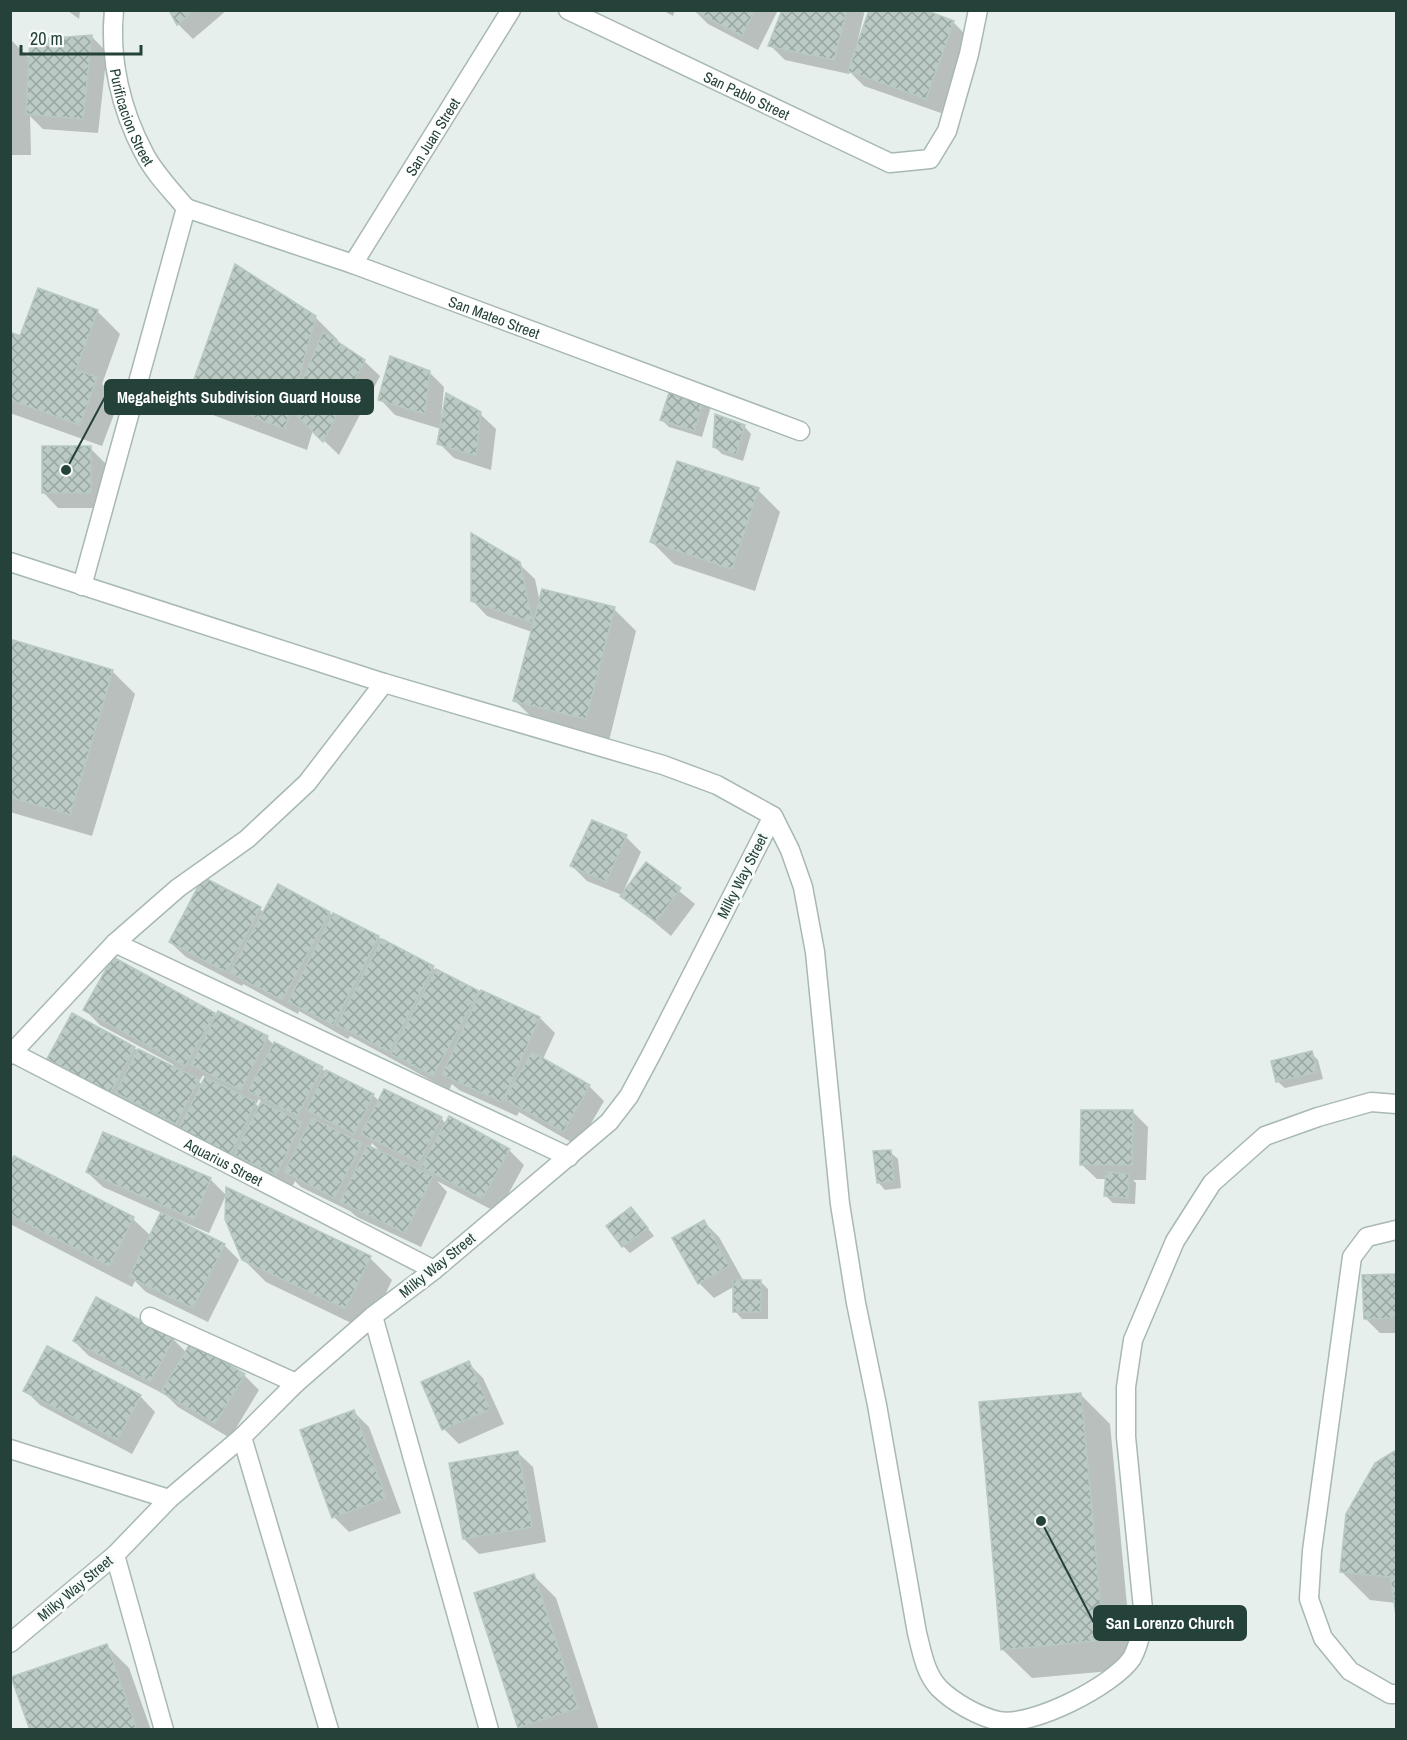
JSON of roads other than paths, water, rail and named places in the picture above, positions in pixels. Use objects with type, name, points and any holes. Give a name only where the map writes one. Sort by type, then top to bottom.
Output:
[{"type":"street","name":"Purificacion Street","points":[[114,10],[112,30],[114,53],[123,107],[144,155],[186,208]]},
{"type":"street","name":"San Juan Street","points":[[354,264],[511,10]]},
{"type":"street","name":"San Pablo Street","points":[[568,10],[890,163],[930,159],[947,131],[969,54],[978,10]]},
{"type":"street","name":"San Mateo Street","points":[[186,208],[354,264],[800,431]]},
{"type":"street","points":[[82,586],[186,208]]},
{"type":"street","points":[[10,562],[384,683],[663,765],[717,784],[773,816],[790,850],[803,887],[815,952],[845,1237],[917,1633],[927,1668],[938,1687],[979,1714],[1000,1722],[1044,1714],[1090,1693],[1117,1673],[1131,1658],[1138,1644],[1144,1619],[1126,1437],[1126,1387],[1132,1340],[1175,1240],[1212,1183],[1265,1136],[1318,1117],[1371,1102],[1396,1104]]},
{"type":"street","points":[[12,1054],[115,943],[178,888],[247,839],[308,783],[384,683]]},
{"type":"street","name":"Milky Way Street","points":[[10,1643],[115,1555],[169,1499],[242,1437],[296,1383],[373,1316],[434,1270],[609,1122],[628,1096],[773,816]]},
{"type":"street","points":[[115,943],[569,1157]]},
{"type":"street","name":"Aquarius Street","points":[[12,1054],[434,1270]]},
{"type":"street","points":[[1396,1230],[1367,1237],[1352,1257],[1311,1551],[1309,1599],[1323,1638],[1350,1671],[1390,1694],[1396,1694]]},
{"type":"street","points":[[373,1316],[489,1730]]},
{"type":"street","points":[[150,1317],[296,1383]]},
{"type":"street","points":[[242,1437],[328,1730]]},
{"type":"street","points":[[10,1449],[169,1499]]},
{"type":"street","points":[[115,1555],[164,1730]]},
{"type":"place","name":"Megaheights Subdivision Guard House","points":[[66,470]]},
{"type":"place","name":"San Lorenzo Church","points":[[1041,1521]]}]
